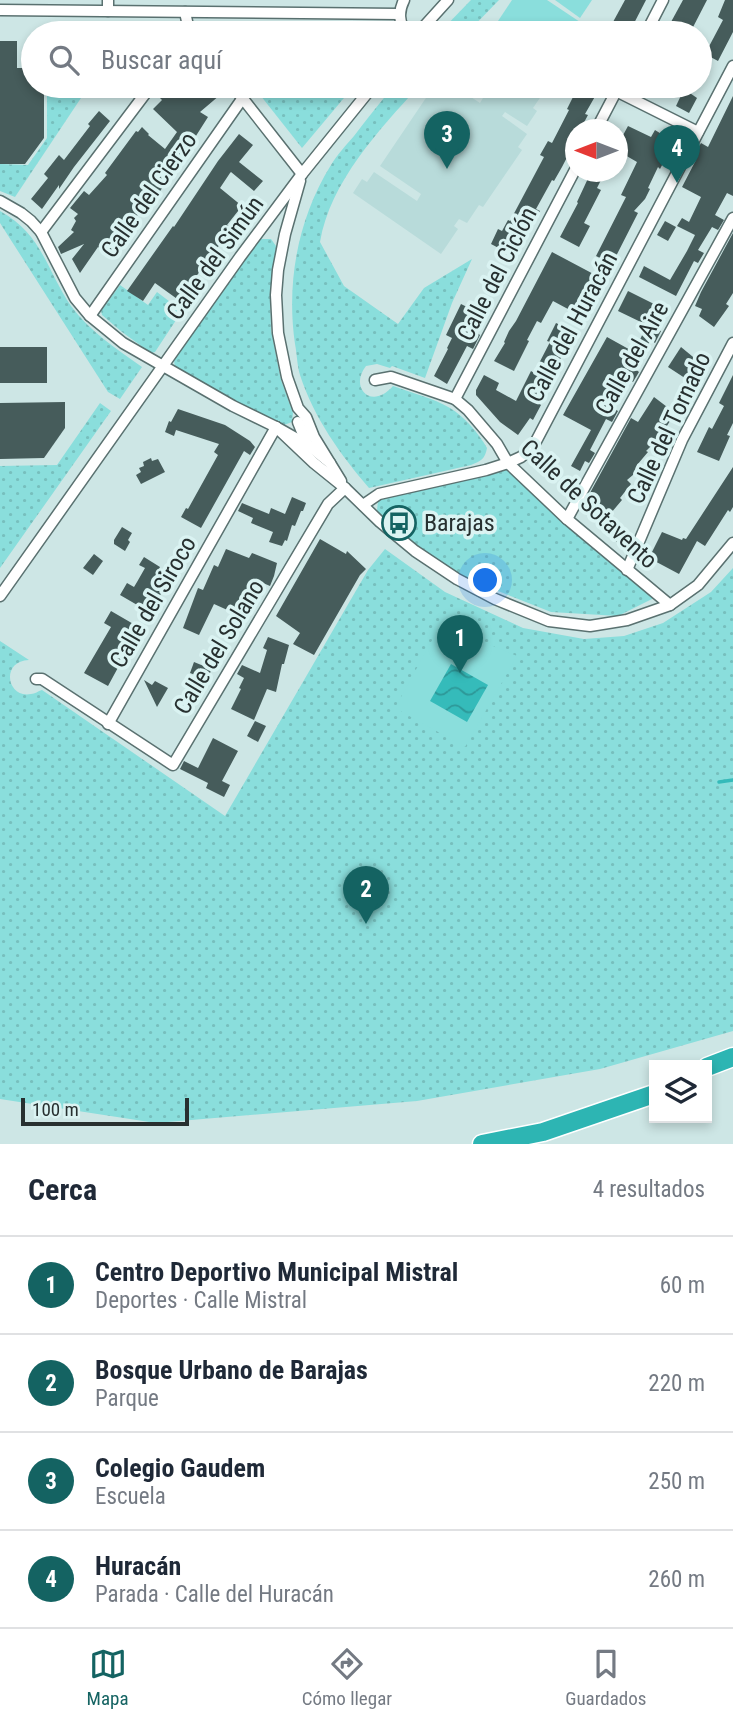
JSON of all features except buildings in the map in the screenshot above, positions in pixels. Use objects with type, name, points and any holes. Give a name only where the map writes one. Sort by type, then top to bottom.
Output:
[{"type":"highway","points":[[712,1065],[733,1057]]},
{"type":"highway","points":[[712,1074],[733,1067]]},
{"type":"highway","points":[[482,1144],[543,1132],[649,1094]]},
{"type":"street","points":[[108,0],[108,12]]},
{"type":"street","points":[[270,0],[270,13]]},
{"type":"street","points":[[400,21],[399,14],[404,0]]},
{"type":"street","points":[[429,21],[448,0]]},
{"type":"street","points":[[652,21],[663,0]]},
{"type":"street","points":[[0,10],[399,14]]},
{"type":"street","points":[[185,12],[187,21]]},
{"type":"street","name":"Calle del Huracán","points":[[363,505],[379,494],[508,463],[522,457],[533,447],[733,66]]},
{"type":"street","points":[[41,232],[142,98]]},
{"type":"street","name":"Calle del Simún","points":[[0,596],[240,257],[363,98]]},
{"type":"street","points":[[602,119],[613,98]]},
{"type":"street","points":[[636,98],[698,132]]},
{"type":"street","points":[[243,99],[302,174],[285,234],[276,295],[278,333],[287,377],[298,408],[298,422],[314,463]]},
{"type":"street","name":"Calle del Cierzo","points":[[89,316],[243,99]]},
{"type":"street","name":"Calle del Ciclón","points":[[456,399],[569,182]]},
{"type":"street","points":[[0,201],[22,213],[41,232],[75,298],[89,316],[123,343],[308,445],[330,463]]},
{"type":"street","name":"Calle del Aire","points":[[567,519],[733,218]]},
{"type":"street","name":"Calle del Tornado","points":[[627,570],[682,440],[733,343]]},
{"type":"street","name":"Calle de Sotavento","points":[[375,380],[391,377],[456,399],[468,410],[508,463],[567,519],[670,606]]},
{"type":"street","points":[[298,408],[306,417],[314,437],[345,488]]},
{"type":"street","points":[[276,427],[288,430],[298,422]]},
{"type":"street","points":[[276,427],[392,533],[457,579],[495,599],[549,621],[590,626],[627,620],[670,606],[698,585],[733,543]]},
{"type":"street","name":"Calle del Siroco","points":[[108,724],[276,427]]},
{"type":"street","name":"Calle del Solano","points":[[108,724],[173,765],[328,504],[345,488]]},
{"type":"street","points":[[36,679],[42,679],[108,724]]},
{"type":"shaded area","points":[[471,0],[499,0],[479,21],[451,21]]},
{"type":"shaded area","points":[[512,0],[547,0],[578,21],[498,21]]},
{"type":"shaded area","points":[[555,0],[592,0],[580,18]]},
{"type":"shaded area","points":[[47,98],[81,98],[15,197],[0,191],[0,164],[28,165],[47,138]]},
{"type":"shaded area","points":[[262,98],[344,98],[302,148]]},
{"type":"shaded area","points":[[384,98],[408,98],[358,158],[345,178],[325,220],[320,242],[344,286],[398,324],[424,288],[472,259],[452,303],[425,378],[392,366],[390,368],[377,364],[366,366],[360,382],[361,388],[370,396],[385,393],[393,386],[430,398],[455,411],[466,420],[487,448],[482,459],[471,465],[369,488],[329,435],[306,391],[300,375],[293,321],[294,274],[297,251],[310,207],[336,158]]},
{"type":"shaded area","points":[[426,98],[472,98],[480,103],[483,98],[540,98],[533,108],[537,111],[527,126],[505,112],[502,116],[527,134],[518,147],[522,150],[483,207],[479,205],[467,223],[459,219],[454,226],[458,229],[441,254],[353,193],[362,179],[367,182],[374,172],[417,201],[421,194],[380,166]]},
{"type":"shaded area","points":[[0,211],[14,220],[34,241],[62,292],[86,324],[142,367],[120,399],[108,392],[0,223]]},
{"type":"shaded area","points":[[260,239],[271,239],[276,246],[270,299],[271,330],[281,380],[293,413],[292,422],[284,425],[175,369],[174,360]]},
{"type":"shaded area","points":[[120,285],[148,305],[157,292],[182,311],[155,352],[151,353],[102,315],[101,311]]},
{"type":"shaded area","points":[[100,403],[111,411],[0,568],[0,466],[57,465]]},
{"type":"shaded area","points":[[508,463],[658,596],[618,616],[551,612],[458,575],[400,533],[377,511],[378,500]]},
{"type":"shaded area","points":[[385,549],[445,592],[523,628],[584,639],[624,636],[663,623],[711,592],[733,568],[733,1031],[600,1069],[417,1101],[156,1123],[0,1099],[0,641],[29,660],[14,666],[11,673],[10,679],[16,691],[31,694],[42,690],[225,816],[368,570]]},
{"type":"shaded area","points":[[442,622],[517,656],[465,747],[395,708]]},
{"type":"water","points":[[451,664],[488,685],[467,722],[430,701]]},
{"type":"waterway","points":[[719,782],[733,780]]},
{"type":"place","name":"Colegio Gaudem","points":[[447,169]]},
{"type":"place","name":"Huracán","points":[[677,183]]},
{"type":"place","name":"Barajas","points":[[399,523]]},
{"type":"place","name":"Centro Deportivo Municipal Mistral","points":[[460,673]]},
{"type":"place","name":"Bosque Urbano de Barajas","points":[[366,924]]}]
